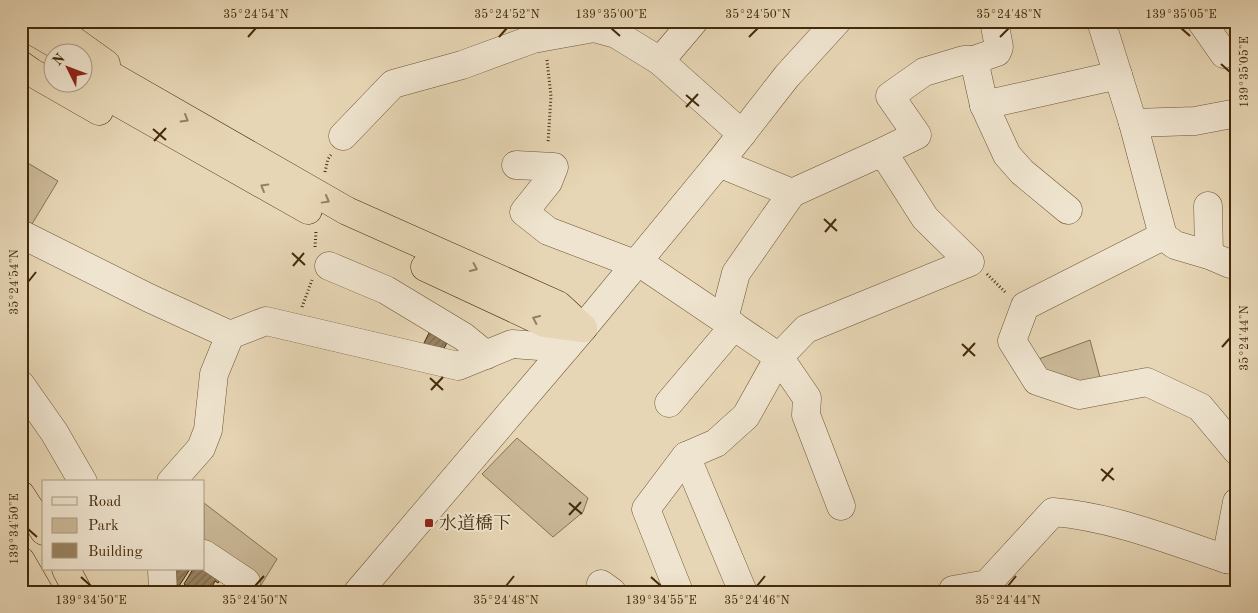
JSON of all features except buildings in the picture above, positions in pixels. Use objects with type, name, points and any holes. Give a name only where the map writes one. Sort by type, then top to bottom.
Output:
[{"type":"highway","points":[[46,21],[156,113]]},
{"type":"highway","points":[[21,24],[53,42]]},
{"type":"highway","points":[[21,47],[42,59]]},
{"type":"highway","points":[[21,65],[107,115],[156,113]]},
{"type":"highway","points":[[92,66],[156,113],[274,192],[336,226],[575,338]]},
{"type":"highway","points":[[92,86],[156,113]]},
{"type":"highway","points":[[21,494],[42,528]]},
{"type":"highway","points":[[21,561],[39,592]]},
{"type":"highway","points":[[67,570],[78,592]]},
{"type":"street","points":[[660,61],[694,21]]},
{"type":"street","points":[[358,592],[575,338],[788,76],[837,21]]},
{"type":"street","points":[[668,403],[729,322],[736,273],[792,193],[917,136],[890,96],[924,72],[964,60],[974,60],[997,52],[999,47],[994,21]]},
{"type":"street","points":[[1101,21],[1133,123],[1163,236],[1176,245],[1220,259],[1208,206]]},
{"type":"street","points":[[1201,21],[1224,54],[1237,48]]},
{"type":"street","points":[[343,136],[393,84],[462,65],[533,39],[594,24],[616,34],[660,61],[742,134]]},
{"type":"street","points":[[974,60],[984,105],[1007,155],[1022,172],[1068,210]]},
{"type":"street","points":[[984,105],[1118,74]]},
{"type":"street","points":[[1133,123],[1194,121],[1237,113]]},
{"type":"street","points":[[679,592],[646,509],[686,456],[716,443],[746,416],[779,357],[806,329],[970,262],[925,218],[888,160],[878,154]]},
{"type":"street","points":[[719,163],[792,193]]},
{"type":"street","points":[[516,165],[554,167],[548,182],[524,212],[548,231],[636,263],[729,322],[779,357],[807,398],[806,416],[841,506]]},
{"type":"street","points":[[21,234],[149,298],[230,335],[266,321],[458,366],[512,344],[575,338]]},
{"type":"street","points":[[1163,236],[1025,306],[1012,341],[1037,381],[1079,395],[1147,382],[1200,408],[1237,451]]},
{"type":"street","points":[[329,266],[386,290],[464,337],[486,355]]},
{"type":"street","points":[[173,480],[201,448],[208,430],[214,374],[230,335]]},
{"type":"street","points":[[21,385],[54,432],[82,480]]},
{"type":"street","points":[[686,456],[743,592]]},
{"type":"street","points":[[952,592],[953,590],[987,584],[1054,512],[1073,513],[1142,531],[1231,560],[1237,502]]},
{"type":"street","points":[[205,555],[246,582]]},
{"type":"street","points":[[162,570],[163,592]]},
{"type":"path","points":[[548,145],[551,102],[549,67]]},
{"type":"path","points":[[325,175],[328,160],[343,136]]},
{"type":"path","points":[[970,262],[974,262],[1012,298],[1025,306]]},
{"type":"green space","points":[[21,159],[58,181],[32,224],[21,218]]},
{"type":"green space","points":[[1090,340],[1101,381],[1082,386],[1044,373],[1036,360]]},
{"type":"green space","points":[[517,438],[588,498],[583,512],[553,537],[482,474]]},
{"type":"green space","points":[[205,504],[277,559],[261,585],[205,549]]},
{"type":"place","name":"水道橋下","points":[[429,523]]}]
